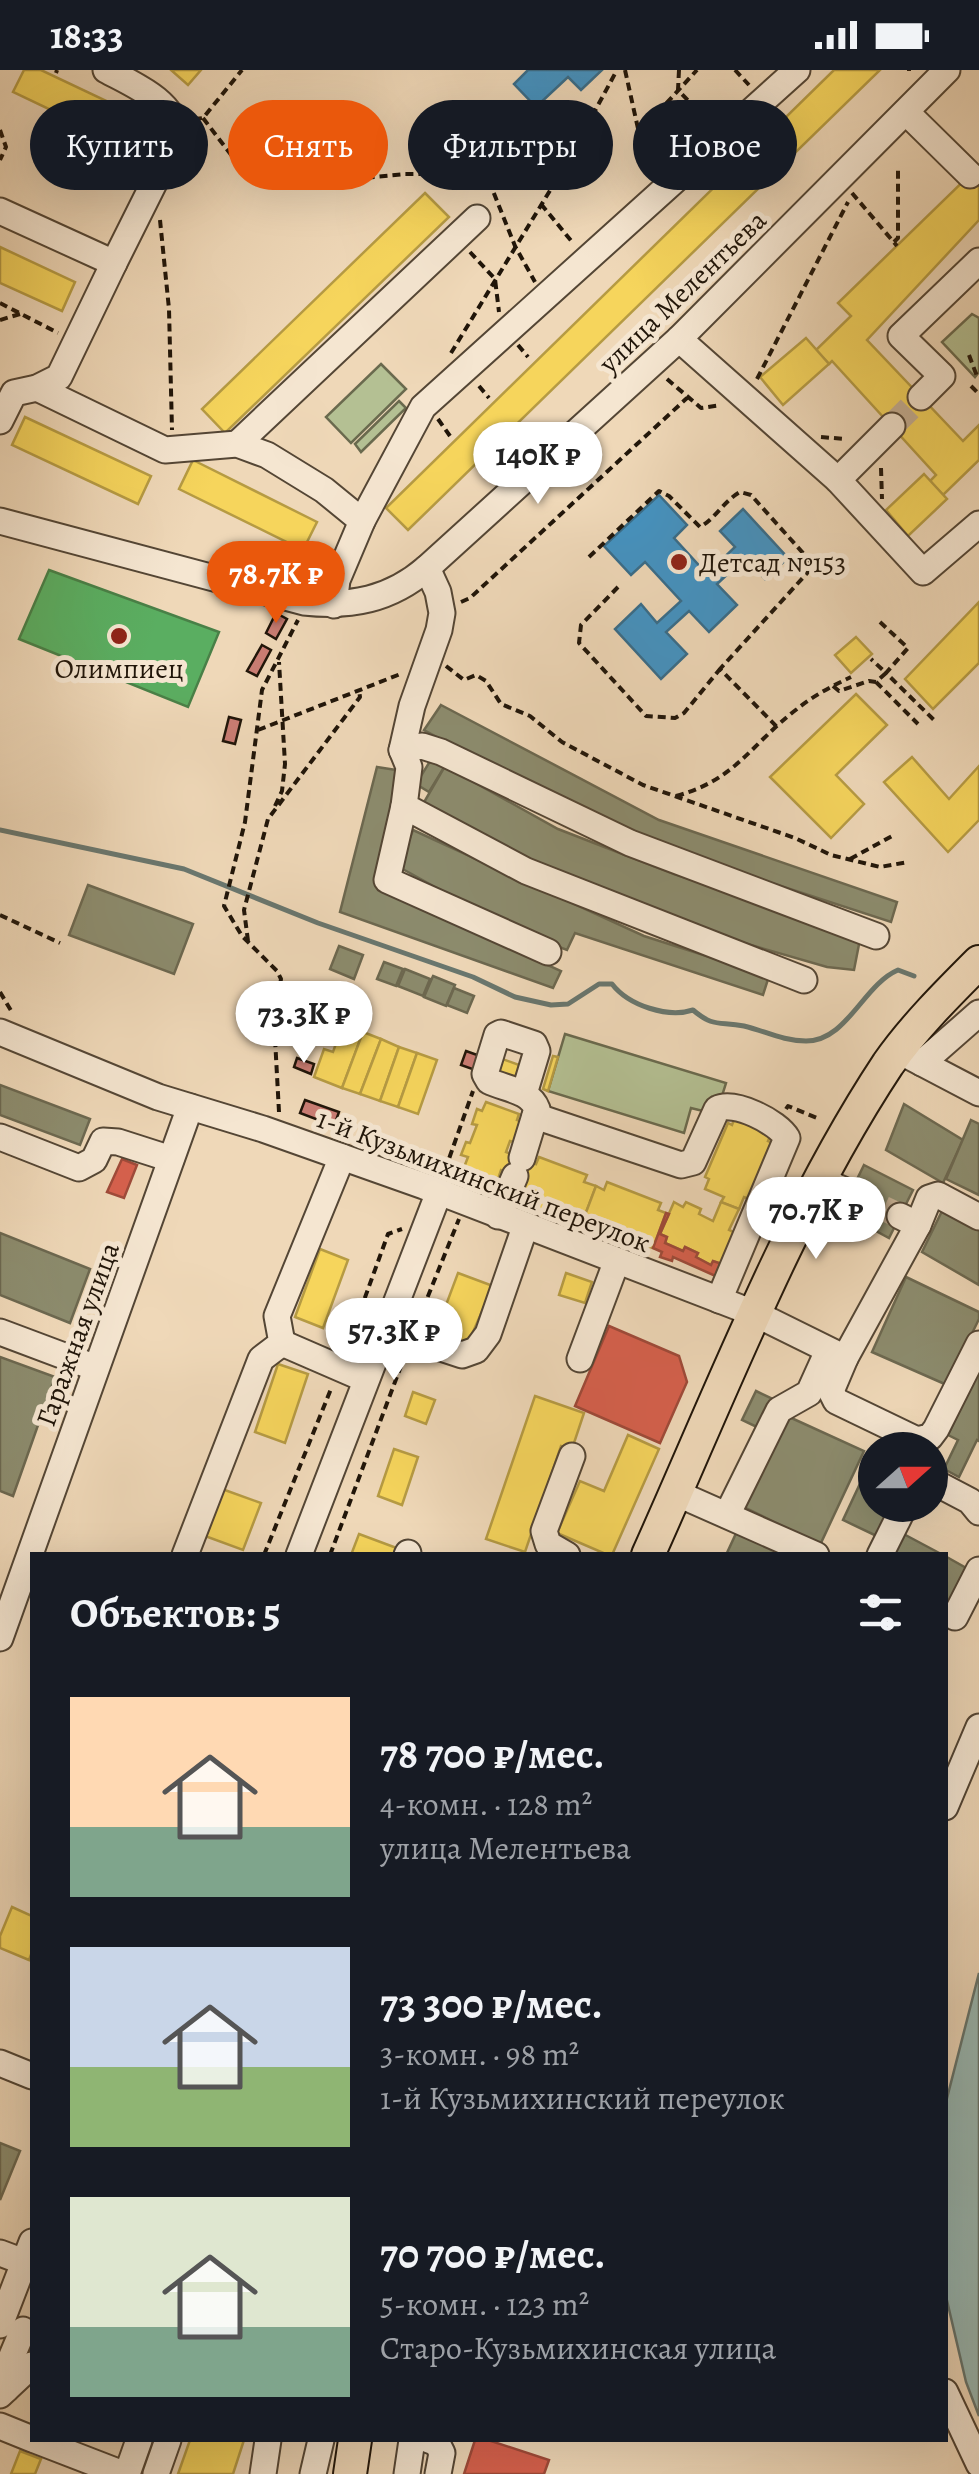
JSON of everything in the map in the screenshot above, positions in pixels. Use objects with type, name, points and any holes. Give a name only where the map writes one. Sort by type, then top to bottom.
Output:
[{"type":"main road","points":[[649,1552],[756,1314],[836,1187],[861,1109],[911,1057],[979,962]]},
{"type":"main road","points":[[350,2474],[355,2442]]},
{"type":"street","points":[[764,100],[798,70]]},
{"type":"street","name":"улица Мелентьева","points":[[0,521],[270,594],[334,605],[388,594],[428,568],[679,339],[946,70]]},
{"type":"street","points":[[115,72],[157,100]]},
{"type":"street","points":[[906,112],[970,176]]},
{"type":"street","points":[[1,416],[14,393],[59,378],[149,190]]},
{"type":"street","points":[[334,605],[337,580],[362,520],[423,407],[662,190]]},
{"type":"street","points":[[0,211],[114,263]]},
{"type":"street","points":[[237,444],[477,218]]},
{"type":"street","points":[[920,397],[942,376],[901,336],[979,261]]},
{"type":"street","points":[[679,339],[838,480],[924,572],[979,524]]},
{"type":"street","points":[[37,388],[165,450],[237,444],[267,455],[324,490],[362,520]]},
{"type":"street","points":[[838,480],[885,432]]},
{"type":"street","points":[[428,568],[442,613],[424,660],[402,750],[409,767],[387,880],[548,952]]},
{"type":"street","points":[[402,750],[422,746],[440,752],[630,843],[876,936]]},
{"type":"street","points":[[404,806],[526,871],[804,980]]},
{"type":"street","points":[[911,1057],[979,1013]]},
{"type":"street","points":[[498,1216],[519,1167],[529,1105],[537,1051],[534,1044],[501,1033],[485,1074],[489,1082],[529,1105],[681,1164],[693,1162],[717,1109],[734,1105],[782,1129],[787,1138],[719,1300]]},
{"type":"street","name":"1-й Кузьмихинский переулок","points":[[0,1035],[190,1107],[342,1157],[442,1182],[466,1203],[756,1314],[837,1354]]},
{"type":"street","points":[[911,1057],[978,1091]]},
{"type":"street","name":"Гаражная улица","points":[[0,1638],[9,1583],[96,1368],[190,1107]]},
{"type":"street","points":[[0,1137],[78,1168],[94,1160],[103,1141],[171,1159]]},
{"type":"street","points":[[282,1343],[277,1316],[342,1157]]},
{"type":"street","points":[[300,1552],[442,1182]]},
{"type":"street","points":[[726,1515],[779,1410],[809,1393],[837,1354],[909,1220],[938,1195],[979,1217]]},
{"type":"street","points":[[386,1330],[462,1354],[476,1350],[488,1334],[525,1228]]},
{"type":"street","points":[[580,1359],[616,1263]]},
{"type":"street","points":[[0,1332],[96,1368]]},
{"type":"street","points":[[282,1343],[366,1379]]},
{"type":"street","points":[[190,1552],[261,1359],[282,1343]]},
{"type":"street","points":[[837,1354],[831,1391],[836,1401],[916,1440],[930,1438],[979,1344]]},
{"type":"street","points":[[563,1552],[548,1544],[544,1531],[572,1456]]},
{"type":"street","points":[[948,1489],[970,1501],[979,1512]]},
{"type":"street","points":[[676,1493],[809,1552]]},
{"type":"street","points":[[882,1552],[896,1522]]},
{"type":"street","points":[[955,1617],[979,1570]]},
{"type":"street","points":[[948,1800],[979,1727]]},
{"type":"street","points":[[0,2063],[30,2075]]},
{"type":"street","points":[[3,2392],[19,2252]]},
{"type":"street","points":[[3,2392],[30,2367]]},
{"type":"street","points":[[948,2398],[979,2464]]},
{"type":"street","points":[[0,2426],[30,2438]]},
{"type":"street","points":[[39,2442],[125,2474],[138,2442]]},
{"type":"street","points":[[156,2474],[167,2442]]},
{"type":"street","points":[[263,2474],[268,2442]]},
{"type":"street","points":[[314,2474],[321,2442]]},
{"type":"street","points":[[407,2474],[412,2442]]},
{"type":"street","points":[[433,2442],[442,2453],[438,2474]]},
{"type":"path","points":[[208,112],[242,70]]},
{"type":"path","points":[[601,100],[617,70]]},
{"type":"path","points":[[626,70],[633,103]]},
{"type":"path","points":[[678,70],[678,90],[688,100]]},
{"type":"path","points":[[669,100],[697,70]]},
{"type":"path","points":[[208,125],[251,181],[408,177]]},
{"type":"path","points":[[0,130],[6,147],[0,160]]},
{"type":"path","points":[[668,379],[701,408],[756,405],[756,376],[795,309],[852,193],[896,244],[898,170]]},
{"type":"path","points":[[492,190],[515,246],[538,288],[548,293]]},
{"type":"path","points":[[451,352],[550,190]]},
{"type":"path","points":[[145,197],[158,208],[162,242],[169,309],[173,450]]},
{"type":"path","points":[[541,204],[586,259]]},
{"type":"path","points":[[456,237],[495,279],[500,322],[506,330]]},
{"type":"path","points":[[0,303],[76,342]]},
{"type":"path","points":[[0,320],[20,314]]},
{"type":"path","points":[[969,356],[978,378]]},
{"type":"path","points":[[970,386],[979,394]]},
{"type":"path","points":[[456,605],[470,598],[686,398]]},
{"type":"path","points":[[884,532],[885,432]]},
{"type":"path","points":[[590,557],[659,491],[700,527],[740,492],[750,495],[811,562],[809,571],[684,713],[675,718],[646,716],[579,644],[581,625],[618,587]]},
{"type":"path","points":[[279,1124],[274,1020],[281,979],[278,970],[248,942],[224,906],[245,822],[262,690],[302,612]]},
{"type":"path","points":[[876,682],[908,648],[880,622]]},
{"type":"path","points":[[248,942],[245,906],[271,814],[282,791],[286,764],[278,658]]},
{"type":"path","points":[[872,659],[936,722]]},
{"type":"path","points":[[257,730],[424,660],[464,680],[476,675],[486,681],[501,704],[530,716],[562,742],[606,768],[848,860],[880,867],[908,862]]},
{"type":"path","points":[[720,669],[778,727]]},
{"type":"path","points":[[676,796],[704,788],[734,768],[796,710],[852,677]]},
{"type":"path","points":[[832,686],[839,690],[876,682],[918,724]]},
{"type":"path","points":[[271,814],[360,697],[359,690]]},
{"type":"path","points":[[848,860],[894,835]]},
{"type":"path","points":[[0,916],[60,943]]},
{"type":"path","points":[[442,1182],[470,1094],[489,1082]]},
{"type":"path","points":[[788,1106],[817,1118]]},
{"type":"path","points":[[331,1552],[466,1203]]},
{"type":"green space","points":[[972,314],[979,318],[979,372],[975,377],[942,342]]},
{"type":"green space","points":[[381,364],[406,389],[351,443],[326,417]]},
{"type":"green space","points":[[399,401],[406,408],[361,452],[355,444]]},
{"type":"green space","points":[[565,1034],[726,1083],[721,1099],[712,1097],[707,1112],[691,1108],[684,1133],[548,1091]]},
{"type":"water","points":[[979,1973],[979,2416],[966,2382],[948,2305],[948,2094]]},
{"type":"building: Жильё","points":[[24,70],[41,70],[104,100],[30,100],[13,92]]},
{"type":"building: Жильё","points":[[171,70],[201,70],[188,85]]},
{"type":"building: Жильё","points":[[834,70],[880,70],[797,151],[797,106]]},
{"type":"building: Жильё","points":[[979,166],[979,220],[867,340],[963,441],[979,425],[979,460],[943,495],[930,481],[936,475],[832,361],[829,364],[816,350],[851,316],[838,303]]},
{"type":"building: Жильё","points":[[711,190],[757,190],[408,530],[386,508]]},
{"type":"building: Жильё","points":[[425,193],[449,217],[225,433],[202,409]]},
{"type":"building: Жильё","points":[[0,247],[75,282],[62,311],[0,283]]},
{"type":"building: Жильё","points":[[806,338],[829,364],[783,405],[760,377]]},
{"type":"building: Жильё","points":[[25,417],[151,476],[138,504],[12,445]]},
{"type":"building: Жильё","points":[[193,460],[317,522],[303,550],[179,489]]},
{"type":"building: Жильё","points":[[924,474],[947,499],[908,536],[886,510]]},
{"type":"building: Жильё","points":[[979,602],[979,663],[933,709],[905,679]]},
{"type":"building: Жильё","points":[[856,637],[872,654],[851,673],[835,655]]},
{"type":"building: Жильё","points":[[856,694],[887,725],[836,775],[864,804],[831,838],[770,777]]},
{"type":"building: Жильё","points":[[912,757],[949,799],[979,766],[979,820],[948,852],[884,782]]},
{"type":"building: Жильё","points":[[343,1024],[363,1032],[342,1088],[314,1077],[324,1049],[333,1052]]},
{"type":"building: Жильё","points":[[363,1032],[381,1039],[360,1094],[342,1088]]},
{"type":"building: Жильё","points":[[381,1039],[399,1047],[380,1101],[360,1094]]},
{"type":"building: Жильё","points":[[399,1047],[417,1053],[398,1107],[380,1101]]},
{"type":"building: Жильё","points":[[417,1053],[437,1060],[418,1114],[398,1107]]},
{"type":"building: Жильё","points":[[494,1056],[522,1066],[516,1084],[488,1074]]},
{"type":"building: Жильё","points":[[553,1056],[558,1057],[548,1091],[543,1089]]},
{"type":"building: Жильё","points":[[486,1102],[519,1114],[517,1120],[525,1123],[518,1143],[510,1141],[506,1152],[529,1161],[523,1178],[501,1170],[497,1182],[463,1170],[468,1157],[461,1155],[477,1125],[472,1124],[477,1109],[482,1111]]},
{"type":"building: Жильё","points":[[735,1117],[772,1132],[768,1141],[773,1143],[749,1199],[744,1197],[739,1209],[721,1202],[724,1197],[705,1189],[709,1179],[705,1177],[728,1123],[732,1125]]},
{"type":"building: Жильё","points":[[539,1157],[587,1175],[584,1182],[596,1186],[582,1223],[573,1219],[570,1225],[553,1218],[554,1214],[520,1205],[522,1200],[516,1197],[529,1161],[536,1164]]},
{"type":"building: Жильё","points":[[607,1182],[661,1203],[658,1210],[666,1213],[653,1248],[644,1245],[642,1250],[626,1244],[627,1239],[609,1232],[607,1237],[582,1223],[596,1186],[604,1190]]},
{"type":"building: Жильё","points":[[674,1202],[683,1207],[686,1202],[701,1209],[699,1214],[713,1221],[721,1202],[739,1209],[729,1230],[740,1235],[725,1265],[713,1261],[711,1265],[696,1257],[698,1253],[665,1243],[667,1237],[660,1234]]},
{"type":"building: Жильё","points":[[320,1249],[348,1260],[323,1328],[295,1317]]},
{"type":"building: Жильё","points":[[458,1273],[493,1286],[466,1348],[434,1337]]},
{"type":"building: Жильё","points":[[566,1273],[592,1282],[585,1303],[559,1295]]},
{"type":"building: Жильё","points":[[278,1364],[308,1374],[285,1443],[255,1432]]},
{"type":"building: Жильё","points":[[413,1392],[435,1400],[426,1424],[405,1416]]},
{"type":"building: Жильё","points":[[535,1396],[584,1413],[572,1449],[561,1446],[525,1552],[486,1539]]},
{"type":"building: Жильё","points":[[628,1435],[659,1449],[613,1552],[601,1552],[557,1533],[580,1481],[604,1491]]},
{"type":"building: Жильё","points":[[394,1449],[418,1457],[402,1505],[378,1496]]},
{"type":"building: Жильё","points":[[222,1489],[261,1503],[243,1550],[205,1536]]},
{"type":"building: Жильё","points":[[359,1534],[402,1550],[401,1552],[352,1552]]},
{"type":"building: Жильё","points":[[12,1907],[30,1915],[29,1960],[0,1948],[0,1936]]},
{"type":"building: Жильё","points":[[189,2442],[243,2442],[233,2474],[178,2474]]},
{"type":"building: Жильё","points":[[20,2451],[41,2459],[35,2474],[11,2474]]},
{"type":"building: Торговля","points":[[122,1159],[137,1165],[124,1198],[107,1192]]},
{"type":"building: Торговля","points":[[666,1213],[669,1214],[660,1234],[667,1237],[665,1243],[698,1253],[696,1257],[711,1265],[713,1261],[725,1265],[720,1278],[673,1257],[672,1261],[660,1257],[662,1252],[653,1248]]},
{"type":"building: Торговля","points":[[609,1326],[679,1356],[687,1382],[660,1443],[575,1406]]},
{"type":"building: Торговля","points":[[474,2442],[494,2442],[549,2460],[544,2474],[464,2474]]},
{"type":"building: Школы","points":[[528,70],[602,70],[581,90],[568,77],[543,100],[529,100],[514,84]]},
{"type":"building: Школы","points":[[659,495],[687,525],[674,538],[707,574],[735,547],[720,531],[743,509],[788,558],[765,579],[745,558],[717,584],[737,605],[709,632],[689,611],[666,632],[687,654],[661,679],[615,629],[641,604],[657,623],[681,601],[645,562],[631,575],[604,546]]},
{"type":"building: Учреждения","name":"Олимпиец","points":[[49,570],[219,632],[188,707],[19,639]]},
{"type":"building: Промзона","points":[[441,705],[659,820],[897,902],[891,922],[735,871],[550,799],[424,730]]},
{"type":"building: Промзона","points":[[432,758],[445,766],[429,792],[416,784]]},
{"type":"building: Промзона","points":[[445,766],[558,829],[674,874],[861,934],[854,970],[827,967],[737,941],[518,855],[423,804]]},
{"type":"building: Промзона","points":[[377,767],[403,771],[377,887],[561,971],[553,988],[340,912]]},
{"type":"building: Промзона","points":[[413,830],[644,936],[769,976],[763,995],[575,933],[567,950],[509,928],[399,867]]},
{"type":"building: Промзона","points":[[88,885],[193,924],[174,974],[69,935]]},
{"type":"building: Промзона","points":[[339,946],[363,955],[354,979],[330,969]]},
{"type":"building: Промзона","points":[[384,962],[403,969],[396,986],[377,979]]},
{"type":"building: Промзона","points":[[405,969],[430,979],[423,996],[398,986]]},
{"type":"building: Промзона","points":[[433,976],[455,985],[446,1006],[424,997]]},
{"type":"building: Промзона","points":[[454,988],[474,996],[467,1013],[447,1005]]},
{"type":"building: Промзона","points":[[0,1085],[90,1119],[80,1145],[0,1115]]},
{"type":"building: Промзона","points":[[904,1104],[963,1140],[943,1183],[886,1150]]},
{"type":"building: Промзона","points":[[971,1120],[979,1124],[979,1195],[946,1179]]},
{"type":"building: Промзона","points":[[864,1165],[913,1190],[889,1238],[841,1212]]},
{"type":"building: Промзона","points":[[944,1207],[979,1223],[979,1285],[922,1252]]},
{"type":"building: Промзона","points":[[0,1233],[90,1269],[70,1323],[0,1295]]},
{"type":"building: Промзона","points":[[906,1277],[979,1312],[947,1385],[872,1352]]},
{"type":"building: Промзона","points":[[0,1357],[55,1377],[13,1496],[0,1491]]},
{"type":"building: Промзона","points":[[979,1370],[979,1441],[959,1477],[948,1471],[948,1461],[958,1440],[948,1435]]},
{"type":"building: Промзона","points":[[756,1391],[773,1399],[759,1428],[742,1420]]},
{"type":"building: Промзона","points":[[787,1416],[858,1448],[858,1464],[820,1545],[744,1507]]},
{"type":"building: Промзона","points":[[858,1488],[858,1522],[891,1522],[883,1539],[843,1520]]},
{"type":"building: Промзона","points":[[739,1527],[793,1552],[727,1552]]},
{"type":"building: Промзона","points":[[898,1531],[937,1552],[888,1552]]},
{"type":"building: Промзона","points":[[948,1558],[968,1569],[948,1608]]},
{"type":"building: Промзона","points":[[0,2143],[20,2151],[0,2200]]},
{"type":"building: Прочее","points":[[276,613],[287,619],[276,639],[266,633]]},
{"type":"building: Прочее","points":[[262,645],[271,650],[257,676],[247,671]]},
{"type":"building: Прочее","points":[[229,717],[241,720],[235,744],[223,741]]},
{"type":"building: Прочее","points":[[466,1051],[480,1056],[475,1070],[461,1065]]},
{"type":"building: Прочее","points":[[297,1058],[314,1064],[311,1074],[294,1067]]},
{"type":"building: Прочее","points":[[305,1100],[339,1112],[334,1126],[300,1113]]},
{"type":"waterway","points":[[0,830],[184,869],[318,923],[473,977],[515,997],[551,1005],[568,1004],[599,984],[612,984],[628,998],[649,1008],[693,1010],[712,1022],[806,1041],[833,1032],[886,977],[898,970],[914,976]]},
{"type":"tunnel","points":[[892,426],[921,397]]},
{"type":"tunnel","points":[[850,1193],[900,1216]]},
{"type":"place","name":"Детсад №153","points":[[679,562]]},
{"type":"place","name":"Олимпиец","points":[[119,636]]}]
